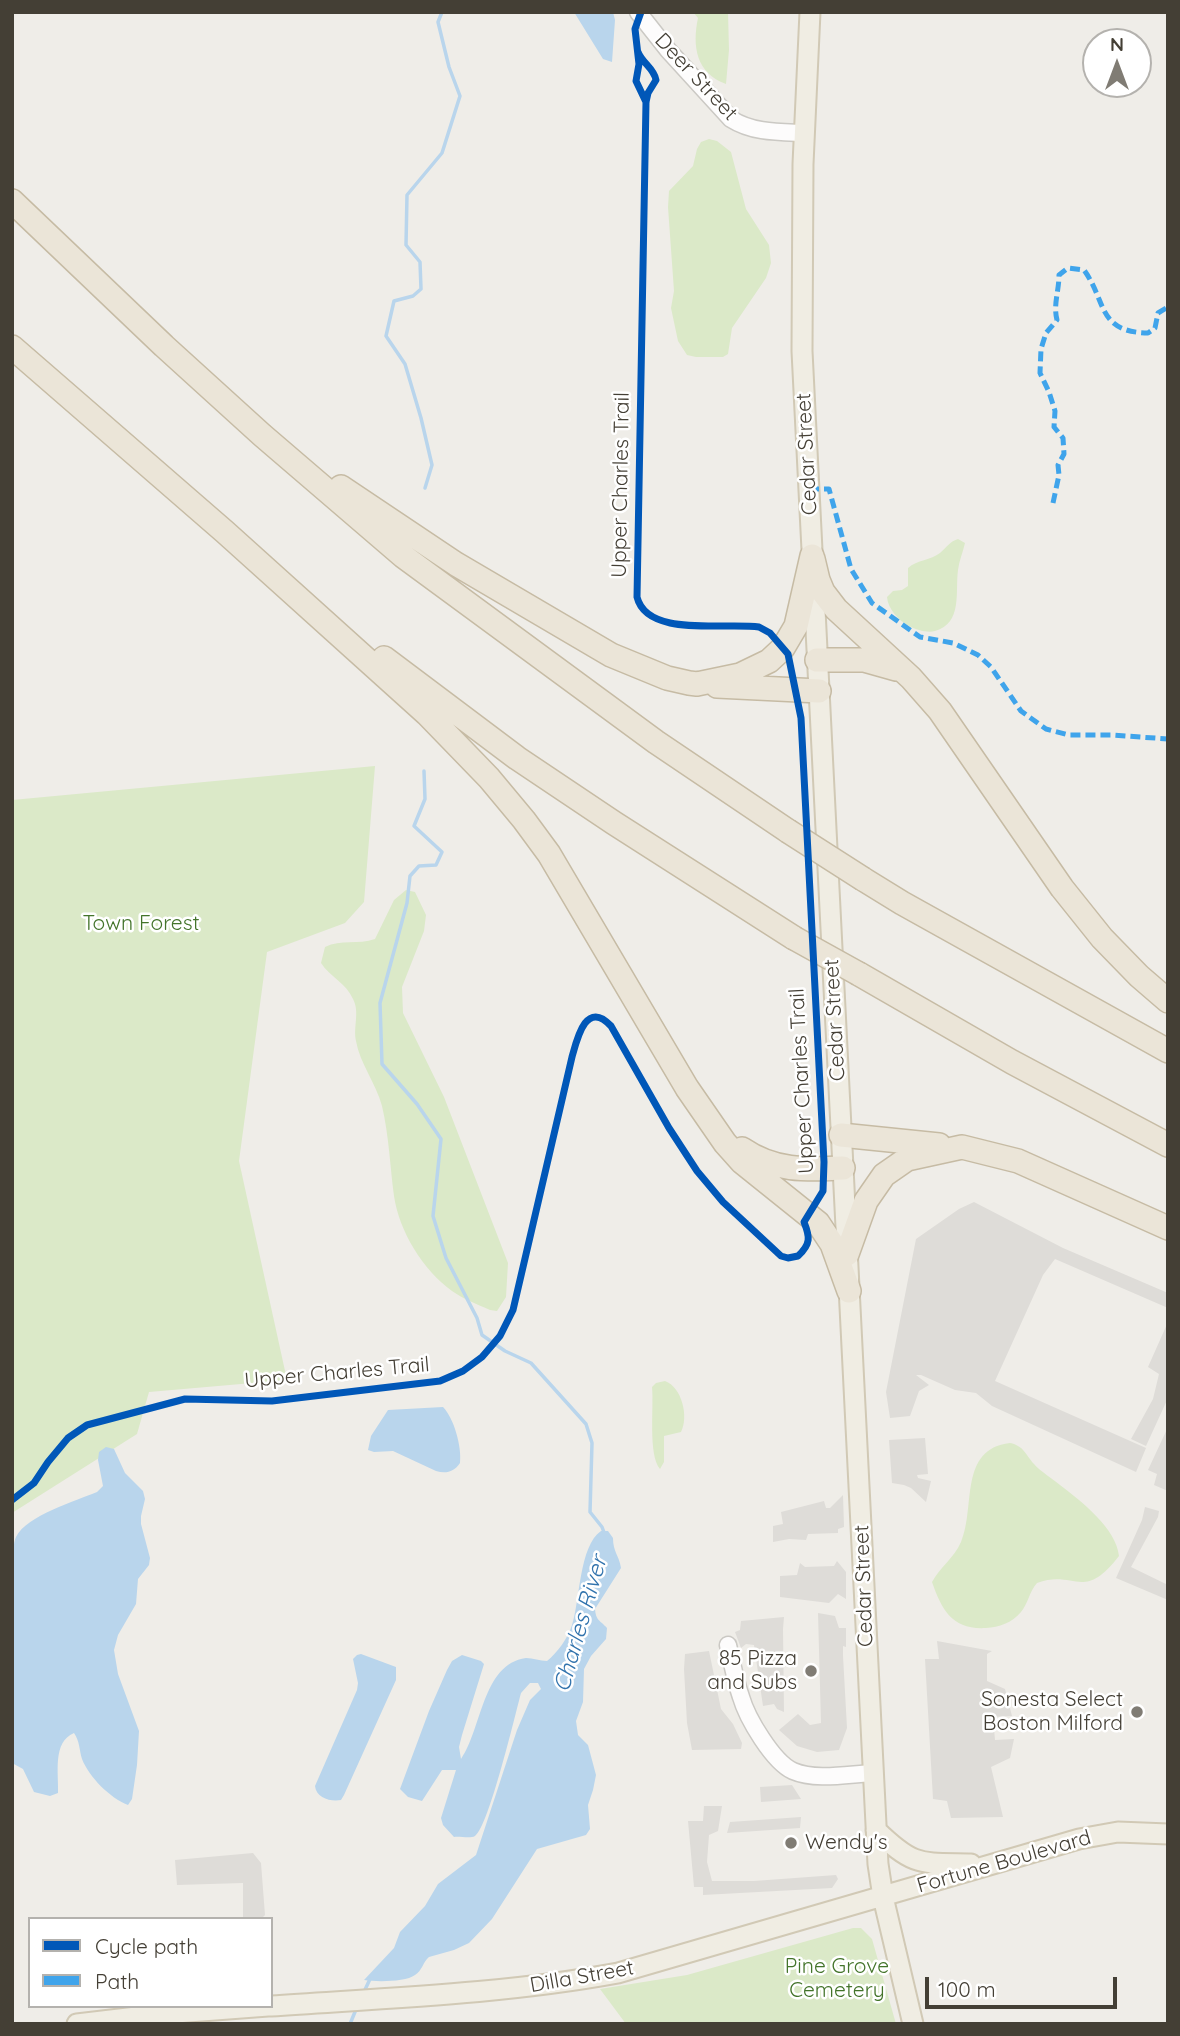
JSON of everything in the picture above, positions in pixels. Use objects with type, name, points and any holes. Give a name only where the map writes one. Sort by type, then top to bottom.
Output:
[{"type":"highway","points":[[12,201],[262,435],[414,565],[656,742],[788,831],[914,910],[1168,1051]]},
{"type":"highway","points":[[12,348],[225,532],[439,726],[514,806],[549,854],[687,1088],[729,1149],[818,1223],[832,1244],[849,1290]]},
{"type":"highway","points":[[262,435],[456,564],[611,655],[667,678],[696,684],[819,691]]},
{"type":"highway","points":[[225,532],[387,661],[517,758],[614,823],[794,938],[1012,1062],[1168,1146]]},
{"type":"highway","points":[[812,556],[823,592],[836,608],[911,678],[940,711],[1055,878],[1086,918],[1139,976],[1168,1001]]},
{"type":"highway","points":[[696,684],[752,670],[769,661],[783,648],[796,626],[812,556]]},
{"type":"highway","points":[[817,660],[864,660],[886,666],[911,678]]},
{"type":"highway","points":[[713,1125],[748,1153],[780,1167],[799,1170],[842,1168]]},
{"type":"highway","points":[[841,1135],[989,1152],[1018,1161],[1168,1228]]},
{"type":"highway","points":[[847,1254],[866,1201],[884,1175],[914,1157],[962,1147]]},
{"type":"main road","name":"Cedar Street","points":[[810,12],[804,133],[802,351],[842,1168],[876,1830],[883,1897],[913,2024]]},
{"type":"main road","points":[[876,1830],[900,1853],[920,1862],[986,1865]]},
{"type":"main road","name":"Fortune Boulevard","points":[[883,1897],[986,1865],[1102,1834],[1168,1834]]},
{"type":"main road","name":"Dilla Street","points":[[273,2006],[535,1986],[618,1973],[883,1897]]},
{"type":"main road","name":"Dilla Street","points":[[77,2024],[243,2008]]},
{"type":"street","name":"Deer Street","points":[[638,12],[668,50],[732,119],[760,130],[804,133]]},
{"type":"street","points":[[728,1645],[741,1700],[765,1743],[778,1760],[792,1770],[806,1774],[873,1773]]},
{"type":"green space","points":[[693,12],[728,12],[726,84],[702,66],[696,48],[698,18]]},
{"type":"green space","points":[[709,139],[717,141],[731,152],[746,209],[769,245],[771,263],[766,278],[732,328],[728,354],[723,357],[687,355],[678,341],[671,308],[674,291],[669,191],[693,166],[701,142]]},
{"type":"green space","points":[[958,539],[965,543],[958,570],[956,606],[950,621],[932,632],[922,631],[901,621],[889,606],[887,597],[893,591],[908,586],[908,568],[940,553]]},
{"type":"green space","name":"Town Forest","points":[[375,766],[364,902],[345,923],[267,952],[239,1161],[287,1380],[149,1392],[137,1434],[12,1513],[12,800]]},
{"type":"green space","points":[[406,890],[415,892],[426,915],[424,931],[402,987],[403,1013],[444,1097],[508,1263],[506,1297],[497,1311],[465,1299],[441,1282],[422,1261],[407,1236],[394,1196],[382,1106],[356,1041],[355,1004],[350,993],[321,963],[325,947],[375,939],[394,900]]},
{"type":"green space","points":[[665,1381],[676,1389],[680,1396],[684,1419],[681,1432],[664,1436],[664,1462],[660,1469],[654,1453],[652,1387]]},
{"type":"green space","points":[[1010,1443],[1021,1448],[1037,1467],[1097,1516],[1112,1535],[1119,1556],[1107,1570],[1087,1582],[1061,1579],[1037,1583],[1021,1612],[1005,1624],[986,1628],[965,1626],[950,1617],[932,1582],[961,1542],[976,1468],[983,1456],[994,1448]]},
{"type":"green space","name":"Pine Grove Cemetery","points":[[861,1928],[872,1939],[896,2024],[626,2024],[600,1989],[687,1975]]},
{"type":"shaded area","points":[[974,1202],[1063,1248],[1168,1293],[1168,1308],[1055,1259],[1043,1275],[995,1381],[1146,1448],[1136,1472],[992,1406],[976,1393],[955,1390],[921,1375],[916,1375],[929,1385],[919,1391],[910,1416],[890,1418],[886,1392],[916,1239],[959,1209]]},
{"type":"shaded area","points":[[1168,1322],[1168,1398],[1146,1446],[1131,1439],[1153,1399],[1159,1374],[1148,1367]]},
{"type":"shaded area","points":[[1168,1427],[1168,1491],[1154,1485],[1157,1474],[1148,1470]]},
{"type":"shaded area","points":[[925,1438],[928,1474],[917,1475],[918,1478],[931,1481],[926,1502],[911,1488],[892,1483],[889,1440]]},
{"type":"shaded area","points":[[843,1495],[844,1527],[838,1529],[838,1533],[808,1534],[806,1540],[773,1542],[773,1526],[783,1524],[781,1512],[824,1501],[826,1508],[830,1508]]},
{"type":"shaded area","points":[[1145,1507],[1159,1511],[1158,1517],[1131,1567],[1168,1585],[1168,1600],[1116,1578],[1142,1520]]},
{"type":"shaded area","points":[[837,1561],[846,1572],[846,1599],[838,1594],[829,1603],[780,1597],[780,1576],[797,1575],[800,1563],[805,1567],[834,1566]]},
{"type":"shaded area","points":[[818,1613],[835,1616],[839,1628],[846,1628],[843,1656],[847,1728],[839,1750],[817,1752],[797,1746],[779,1730],[798,1714],[810,1725],[821,1723]]},
{"type":"shaded area","points":[[784,1617],[784,1712],[774,1704],[763,1706],[754,1645],[746,1644],[741,1648],[735,1632],[740,1630],[741,1621]]},
{"type":"shaded area","points":[[937,1641],[992,1651],[987,1654],[987,1681],[1005,1689],[1012,1716],[993,1717],[995,1740],[1014,1739],[1010,1758],[991,1767],[1003,1817],[951,1818],[947,1801],[933,1799],[925,1659],[939,1659]]},
{"type":"shaded area","points":[[709,1651],[721,1709],[733,1724],[742,1743],[741,1749],[692,1750],[687,1723],[685,1654]]},
{"type":"shaded area","points":[[792,1785],[801,1799],[761,1802],[760,1787]]},
{"type":"shaded area","points":[[704,1806],[722,1806],[718,1831],[709,1835],[707,1862],[712,1881],[836,1875],[838,1879],[832,1888],[703,1895],[703,1887],[694,1887],[688,1821],[703,1821]]},
{"type":"shaded area","points":[[801,1817],[800,1828],[727,1833],[730,1822]]},
{"type":"shaded area","points":[[253,1853],[261,1863],[265,1915],[243,1917],[243,1883],[177,1885],[175,1860]]},
{"type":"water","points":[[574,12],[613,12],[615,20],[612,62],[603,59]]},
{"type":"water","points":[[443,1407],[454,1425],[460,1449],[460,1463],[452,1470],[436,1471],[393,1451],[368,1450],[371,1436],[388,1410]]},
{"type":"water","points":[[106,1447],[114,1449],[125,1473],[143,1491],[145,1499],[141,1524],[150,1558],[149,1565],[138,1579],[136,1604],[118,1635],[114,1650],[118,1674],[139,1731],[132,1799],[128,1805],[107,1792],[95,1780],[82,1759],[74,1733],[67,1737],[60,1751],[58,1793],[50,1796],[34,1792],[23,1769],[12,1763],[12,1559],[15,1539],[22,1529],[41,1515],[97,1492],[103,1486],[98,1460],[99,1452]]},
{"type":"water","points":[[601,1531],[608,1531],[613,1538],[621,1568],[595,1609],[597,1618],[607,1628],[606,1639],[584,1669],[583,1702],[576,1721],[578,1735],[588,1745],[596,1775],[588,1805],[590,1829],[586,1835],[537,1849],[492,1919],[469,1943],[429,1957],[411,1977],[391,1981],[364,1980],[394,1948],[400,1932],[425,1906],[438,1884],[476,1855],[517,1730],[530,1700],[541,1689],[538,1683],[530,1683],[521,1693],[508,1745],[481,1828],[473,1837],[454,1837],[443,1825],[441,1818],[456,1770],[442,1770],[422,1801],[408,1797],[400,1789],[447,1670],[452,1661],[462,1655],[484,1664],[459,1747],[461,1759],[485,1700],[500,1672],[511,1663],[526,1658],[547,1661],[565,1640],[575,1615],[584,1561],[594,1538]]},
{"type":"water","points":[[361,1654],[396,1667],[396,1680],[344,1795],[341,1800],[329,1800],[318,1794],[315,1786],[357,1690],[353,1659]]},
{"type":"waterway","name":"Charles River","points":[[425,488],[432,465],[421,418],[405,364],[386,336],[394,301],[413,296],[421,289],[420,262],[406,245],[407,195],[442,153],[460,96],[449,67],[438,22],[442,12]]},
{"type":"waterway","name":"Charles River","points":[[424,771],[425,799],[414,826],[442,852],[436,865],[419,866],[410,876],[407,903],[380,1003],[382,1064],[417,1104],[441,1139],[433,1216],[446,1258],[477,1318],[482,1335],[505,1351],[531,1363],[586,1424],[592,1443],[590,1512],[605,1535]]},
{"type":"waterway","name":"Charles River","points":[[363,1994],[370,1979]]},
{"type":"waterway","name":"Charles River","points":[[350,2024],[357,2007]]},
{"type":"marked path","points":[[1053,503],[1059,475],[1058,465],[1064,454],[1063,438],[1054,427],[1055,411],[1040,373],[1041,349],[1046,333],[1057,320],[1059,275],[1068,268],[1084,270],[1111,321],[1132,331],[1148,333],[1155,328],[1158,313],[1168,307]]},
{"type":"marked path","points":[[809,489],[829,489],[851,569],[872,603],[920,637],[953,643],[978,655],[991,667],[1021,711],[1046,729],[1069,735],[1168,739]]},
{"type":"cycle path","points":[[641,12],[635,29],[639,64],[636,81],[646,102]]},
{"type":"cycle path","name":"Upper Charles Trail","points":[[12,1500],[34,1483],[68,1438],[87,1425],[185,1399],[272,1401],[440,1381],[463,1371],[482,1357],[500,1336],[513,1310],[574,1049],[584,1025],[595,1017],[611,1026],[669,1128],[697,1171],[723,1202],[781,1256],[798,1256],[807,1244],[804,1222],[823,1191],[824,1162],[801,718],[788,654],[770,633],[759,627],[689,626],[671,623],[644,610],[637,597],[646,102],[656,80],[638,52]]},
{"type":"place","name":"85 Pizza and Subs","points":[[811,1671]]},
{"type":"place","name":"Sonesta Select Boston Milford","points":[[1137,1712]]},
{"type":"place","name":"Wendy's","points":[[791,1843]]}]
